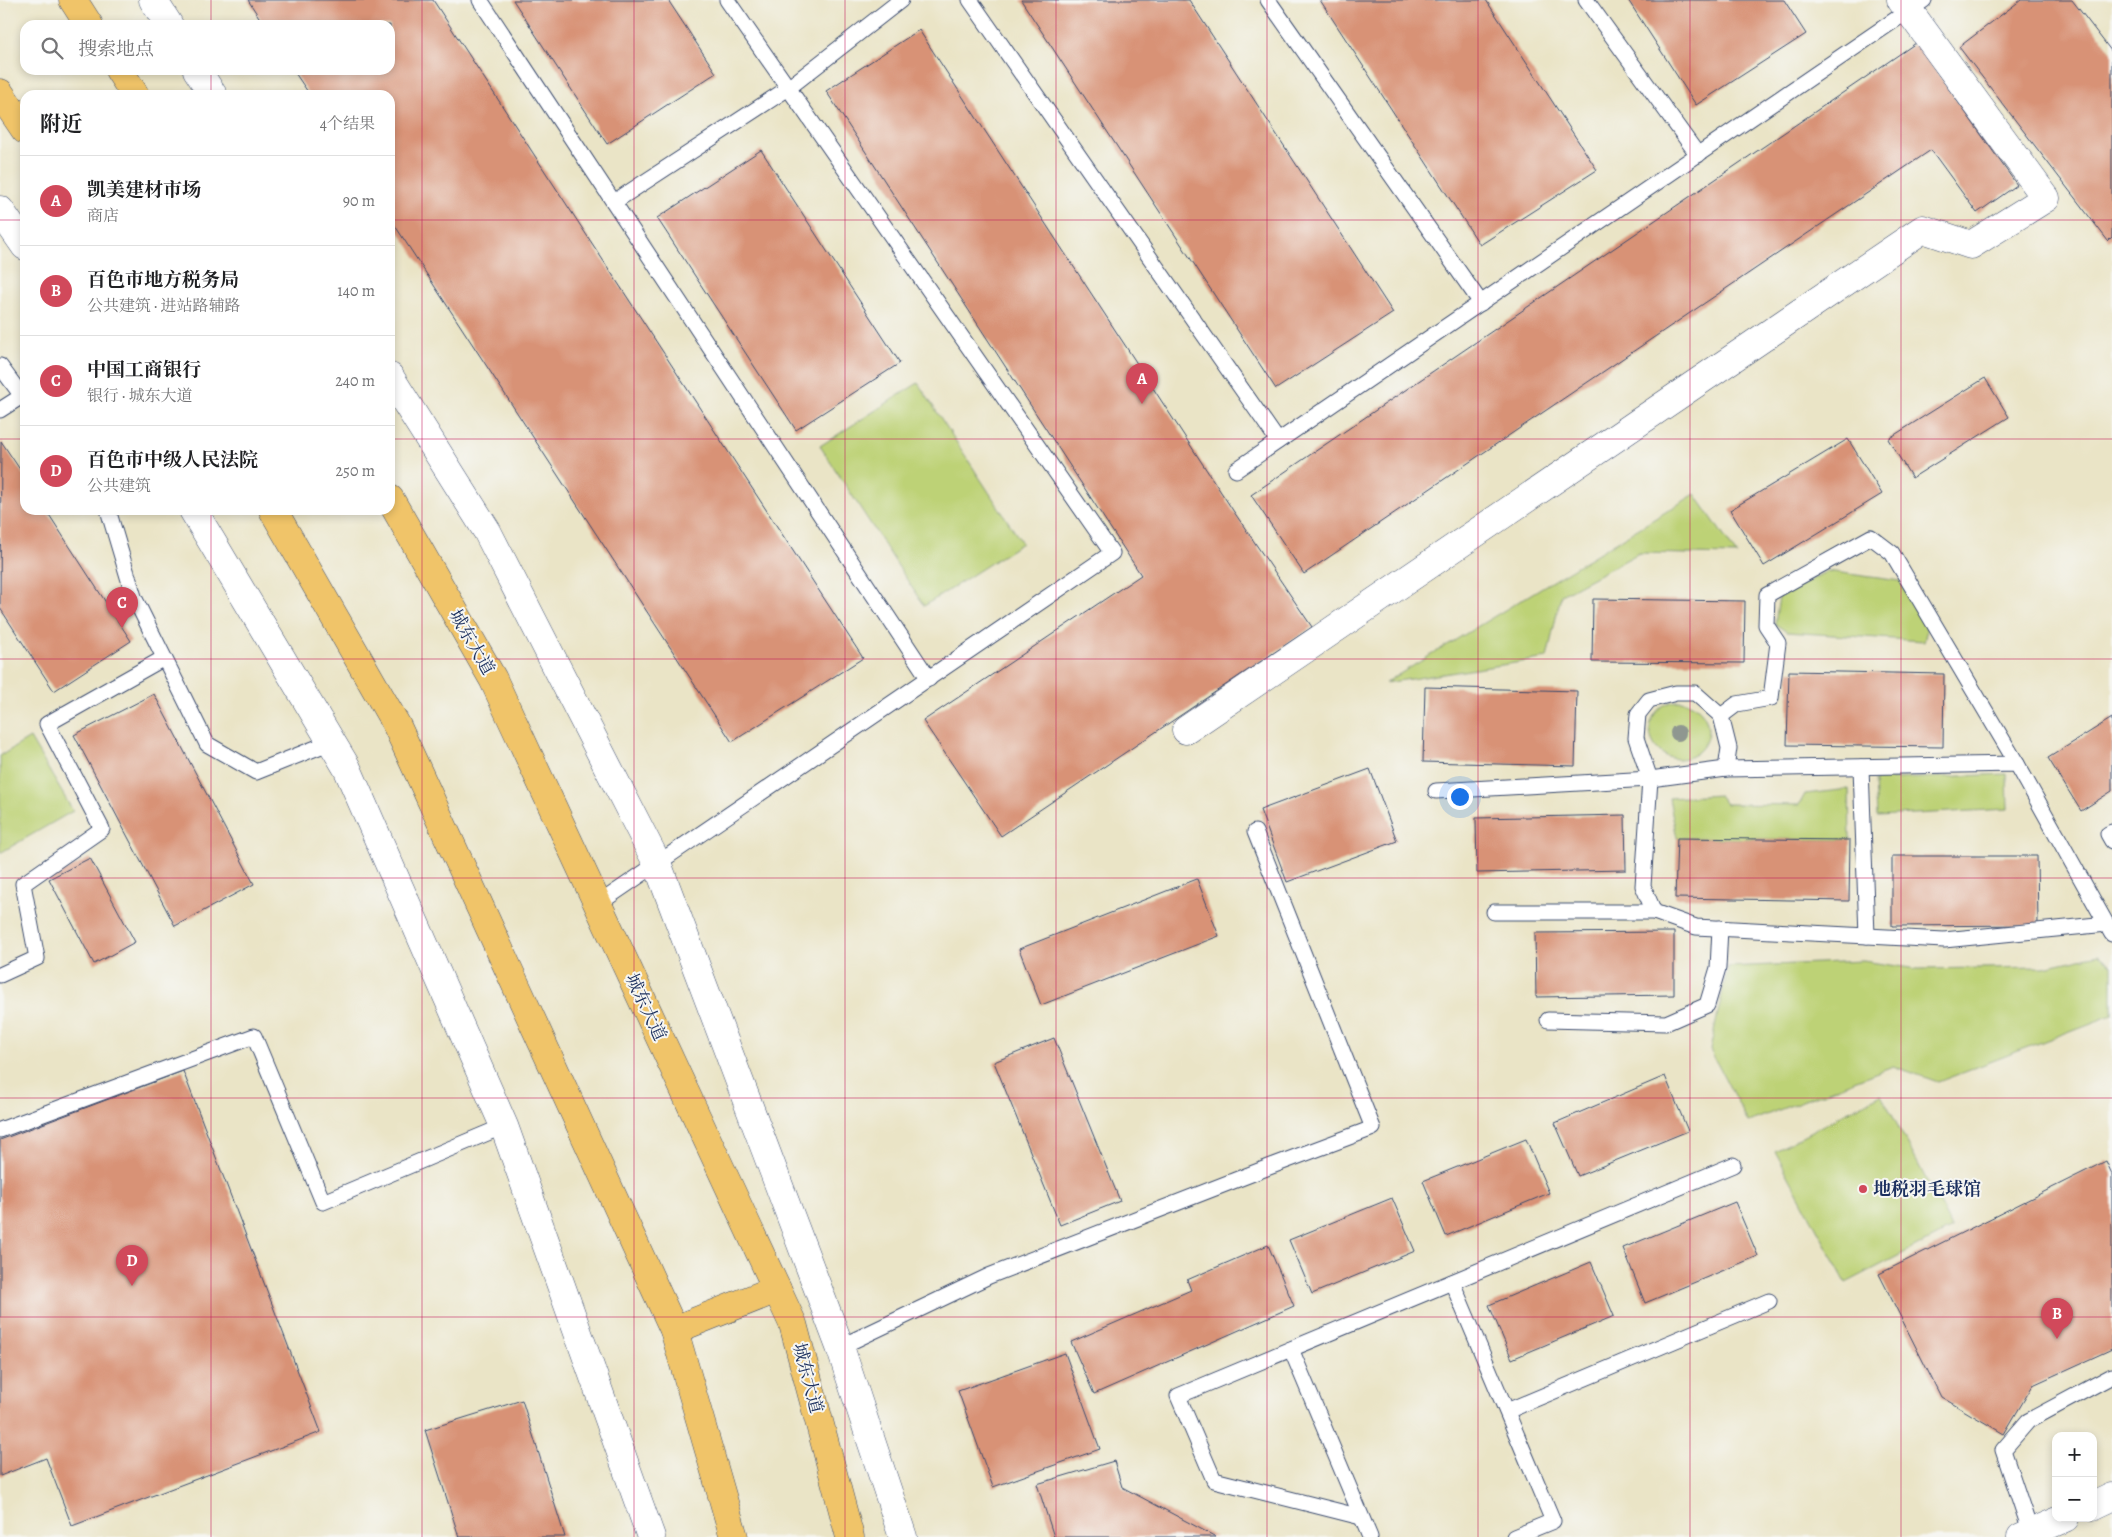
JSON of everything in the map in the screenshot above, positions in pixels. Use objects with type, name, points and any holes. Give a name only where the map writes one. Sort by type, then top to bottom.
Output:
[{"type":"main road","points":[[73,0],[86,20]]},
{"type":"main road","points":[[121,75],[132,90]]},
{"type":"main road","points":[[3,100],[20,123]]},
{"type":"main road","name":"城东大道","points":[[395,508],[493,678],[793,1324],[850,1537]]},
{"type":"main road","points":[[276,515],[397,726],[674,1330],[733,1535]]},
{"type":"main road","points":[[674,1330],[777,1289]]},
{"type":"street","points":[[153,0],[166,20]]},
{"type":"street","points":[[1186,730],[1923,229],[1971,246],[2046,198],[1911,4]]},
{"type":"street","points":[[200,75],[210,90]]},
{"type":"street","points":[[0,210],[20,239]]},
{"type":"street","points":[[395,385],[487,532],[657,863],[840,1347],[903,1537]]},
{"type":"street","points":[[196,515],[347,768],[504,1126],[651,1537]]},
{"type":"street","points":[[2097,1504],[2112,1497]]},
{"type":"street","points":[[2026,1535],[2055,1522]]},
{"type":"lane","points":[[480,0],[929,678]]},
{"type":"lane","points":[[598,904],[1112,553],[727,0]]},
{"type":"lane","points":[[614,202],[787,88],[901,0]]},
{"type":"lane","points":[[970,0],[1278,441]]},
{"type":"lane","points":[[1268,0],[1481,303]]},
{"type":"lane","points":[[1586,0],[1698,155]]},
{"type":"lane","points":[[1236,470],[1698,155],[1911,4]]},
{"type":"lane","points":[[0,366],[20,394]]},
{"type":"lane","points":[[0,410],[20,400]]},
{"type":"lane","points":[[111,515],[134,597],[207,744],[256,772],[331,742]]},
{"type":"lane","points":[[1494,912],[1654,912],[1696,927],[1944,940],[2109,929],[2017,764],[1892,552],[1871,537],[1767,594],[1766,625],[1778,643],[1772,698],[1737,704],[1722,716]]},
{"type":"lane","points":[[0,975],[37,958],[24,884],[102,829],[47,724],[164,658]]},
{"type":"lane","points":[[1654,912],[1642,886],[1650,779],[1636,738],[1638,714],[1649,700],[1676,693],[1695,693],[1722,716],[1729,748],[1726,769]]},
{"type":"lane","points":[[1436,791],[1650,779],[1726,769],[2017,764]]},
{"type":"lane","points":[[1861,767],[1867,936]]},
{"type":"lane","points":[[840,1347],[989,1276],[1373,1128],[1254,832]]},
{"type":"lane","points":[[2112,832],[2108,834],[2112,841]]},
{"type":"lane","points":[[1548,1020],[1666,1023],[1707,1005],[1718,968],[1720,928]]},
{"type":"lane","points":[[0,1130],[254,1036],[323,1202],[504,1126]]},
{"type":"lane","points":[[1361,1517],[1214,1480],[1178,1396],[1733,1165]]},
{"type":"lane","points":[[1452,1282],[1553,1521],[1514,1537]]},
{"type":"lane","points":[[1507,1411],[1769,1301]]},
{"type":"lane","points":[[1291,1350],[1370,1537]]},
{"type":"lane","points":[[2026,1535],[2003,1450],[2028,1420],[2112,1376]]},
{"type":"green space","points":[[918,383],[1022,543],[924,606],[820,446]]},
{"type":"green space","points":[[1695,494],[1737,555],[1639,553],[1561,595],[1547,658],[1385,683]]},
{"type":"green space","points":[[1827,571],[1900,581],[1927,630],[1924,641],[1787,632],[1775,624],[1779,597]]},
{"type":"green space","points":[[1679,701],[1690,703],[1703,714],[1708,730],[1706,741],[1695,754],[1679,759],[1668,757],[1655,746],[1650,730],[1652,719],[1663,706]]},
{"type":"green space","points":[[30,738],[73,811],[0,853],[0,756]]},
{"type":"green space","points":[[2007,774],[2008,809],[1877,816],[1875,780]]},
{"type":"green space","points":[[1849,789],[1850,840],[1677,838],[1669,798],[1719,795],[1726,804],[1799,805],[1805,794]]},
{"type":"green space","points":[[2098,955],[2112,964],[2112,1015],[1938,1082],[1893,1066],[1748,1122],[1710,1050],[1728,967],[1863,961],[1918,969],[2044,967]]},
{"type":"green space","name":"地税羽毛球馆","points":[[1881,1094],[1952,1228],[1846,1283],[1775,1151]]},
{"type":"building","points":[[248,0],[433,0],[863,658],[732,742],[395,226],[395,90],[307,90],[296,75],[395,75],[395,20],[261,20]]},
{"type":"building","points":[[513,0],[668,0],[716,73],[607,144]]},
{"type":"building","points":[[1021,0],[1189,0],[1393,313],[1276,389]]},
{"type":"building","points":[[1320,0],[1486,0],[1597,170],[1480,245]]},
{"type":"building","points":[[1628,0],[1784,0],[1806,34],[1696,105]]},
{"type":"building","points":[[2021,0],[2072,0],[2112,52],[2112,237],[2108,241],[1959,47]]},
{"type":"building","points":[[919,30],[1234,512],[1312,627],[1001,836],[923,721],[1141,575],[826,91]]},
{"type":"building","points":[[1916,43],[2017,185],[1977,213],[1931,150],[1304,574],[1251,495]]},
{"type":"building","points":[[761,150],[900,363],[796,430],[657,218]]},
{"type":"building","points":[[1985,378],[2009,417],[1912,478],[1888,439]]},
{"type":"building","points":[[1848,439],[1882,494],[1764,566],[1730,510]]},
{"type":"building","points":[[1,441],[20,470],[20,515],[49,515],[131,641],[54,691],[0,608]]},
{"type":"building","points":[[1593,599],[1745,601],[1744,663],[1592,662]]},
{"type":"building","points":[[1789,671],[1944,674],[1943,747],[1787,745]]},
{"type":"building","points":[[1425,687],[1577,691],[1575,766],[1423,762]]},
{"type":"building","points":[[154,694],[254,884],[175,926],[74,735]]},
{"type":"building","points":[[2112,718],[2112,791],[2081,811],[2048,758]]},
{"type":"building","points":[[1370,769],[1397,841],[1287,882],[1260,810]]},
{"type":"building","points":[[1625,815],[1626,870],[1477,873],[1476,818]]},
{"type":"building","points":[[1677,838],[1850,840],[1849,901],[1675,898]]},
{"type":"building","points":[[1892,856],[2037,856],[2038,925],[1892,926]]},
{"type":"building","points":[[90,858],[135,942],[94,964],[49,879]]},
{"type":"building","points":[[1197,879],[1219,936],[1041,1005],[1019,949]]},
{"type":"building","points":[[1674,932],[1674,995],[1536,997],[1535,933]]},
{"type":"building","points":[[1054,1038],[1120,1201],[1060,1225],[994,1062]]},
{"type":"building","points":[[183,1071],[321,1432],[72,1526],[46,1458],[0,1476],[0,1140]]},
{"type":"building","points":[[1665,1076],[1688,1131],[1578,1176],[1555,1123]]},
{"type":"building","points":[[1526,1139],[1549,1193],[1446,1236],[1423,1181]]},
{"type":"building","points":[[2106,1161],[2112,1174],[2112,1349],[2033,1385],[2004,1434],[1941,1397],[1879,1274]]},
{"type":"building","points":[[1392,1198],[1415,1251],[1312,1294],[1289,1240]]},
{"type":"building","points":[[1735,1202],[1758,1256],[1645,1303],[1623,1248]]},
{"type":"building","points":[[1268,1245],[1294,1306],[1094,1394],[1071,1342],[1191,1290],[1187,1280]]},
{"type":"building","points":[[1591,1262],[1614,1316],[1512,1359],[1489,1305]]},
{"type":"building","points":[[1065,1353],[1100,1449],[993,1487],[958,1391]]},
{"type":"building","points":[[522,1400],[565,1537],[459,1537],[425,1430]]},
{"type":"building","points":[[1114,1461],[1122,1487],[1216,1537],[1054,1537],[1037,1484]]},
{"type":"place","name":"凯美建材市场","points":[[1142,404]]},
{"type":"place","name":"中国工商银行","points":[[122,628]]},
{"type":"place","name":"地税羽毛球馆","points":[[1863,1189]]},
{"type":"place","name":"百色市中级人民法院","points":[[132,1286]]},
{"type":"place","name":"百色市地方税务局","points":[[2057,1339]]}]
